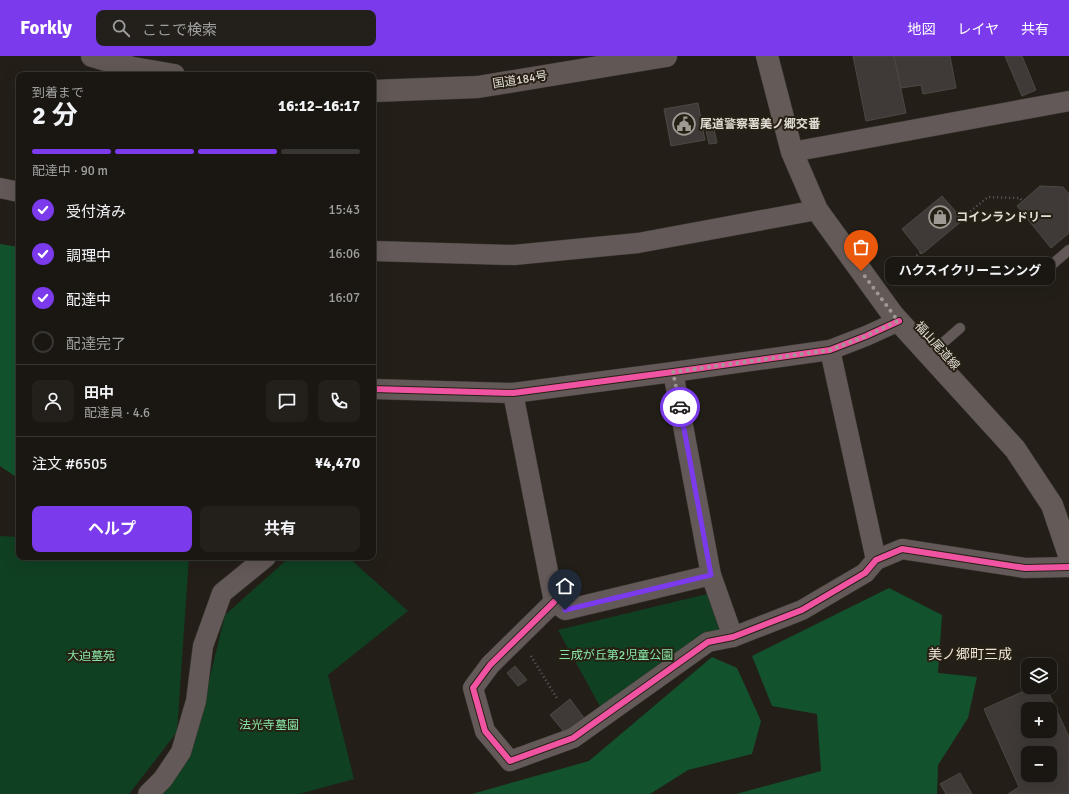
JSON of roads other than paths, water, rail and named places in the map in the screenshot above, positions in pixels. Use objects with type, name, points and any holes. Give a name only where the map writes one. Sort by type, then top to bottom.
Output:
[{"type":"highway","points":[[92,56],[133,68],[156,72]]},
{"type":"highway","name":"国道184号","points":[[376,91],[478,87],[666,56]]},
{"type":"main road","name":"福山尾道線","points":[[767,56],[792,152],[817,210],[898,321],[1015,449],[1052,505],[1069,555]]},
{"type":"street","points":[[792,152],[1069,101]]},
{"type":"street","points":[[0,188],[16,191]]},
{"type":"street","points":[[376,251],[514,255],[638,243],[817,210]]},
{"type":"street","points":[[376,389],[513,393],[830,350],[866,336],[898,321]]},
{"type":"street","points":[[830,350],[876,560]]},
{"type":"street","points":[[673,372],[711,575],[733,637]]},
{"type":"street","points":[[513,393],[554,602],[565,610],[711,575]]},
{"type":"street","points":[[554,602],[490,665],[473,688],[485,731],[510,761],[573,738],[708,642],[733,637],[802,610],[865,573],[876,560],[902,549],[1025,568],[1069,566]]},
{"type":"street","points":[[148,794],[163,779],[181,752],[196,701],[203,646],[222,593],[262,560]]},
{"type":"lane","points":[[1041,274],[1069,250]]},
{"type":"lane","points":[[929,355],[960,328]]},
{"type":"place","name":"尾道警察署美ノ郷交番","points":[[684,124]]},
{"type":"place","name":"コインランドリー","points":[[940,217]]},
{"type":"place","name":"ハクスイクリーニンング","points":[[861,271]]},
{"type":"district","name":"美ノ郷町三成","points":[[970,654]]},
{"type":"park label","name":"三成が丘第2児童公園","points":[[616,655]]},
{"type":"park label","name":"大迫墓苑","points":[[91,656]]},
{"type":"park label","name":"法光寺墓園","points":[[269,725]]}]
